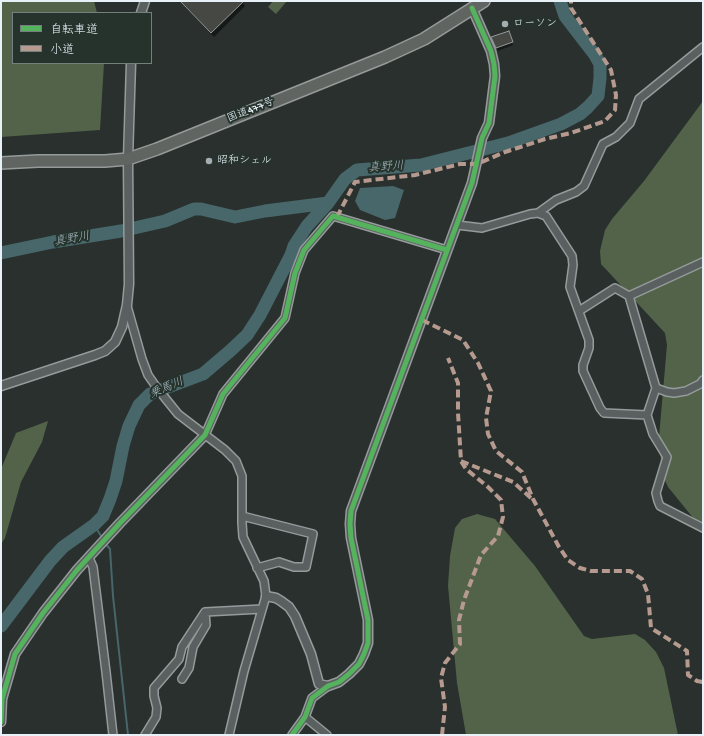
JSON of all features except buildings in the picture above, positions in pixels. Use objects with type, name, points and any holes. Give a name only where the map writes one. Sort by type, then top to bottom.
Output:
[{"type":"highway","name":"国道477号","points":[[1,163],[38,161],[105,161],[128,159],[157,149],[385,57],[424,39],[484,1]]},
{"type":"street","points":[[141,12],[145,1]]},
{"type":"street","points":[[292,735],[305,717],[312,698],[328,686],[338,682],[349,674],[359,664],[368,643],[368,620],[351,538],[351,511],[472,183],[482,138],[489,123],[495,76],[491,51],[472,8]]},
{"type":"street","points":[[538,214],[556,200],[576,192],[584,186],[603,144],[616,137],[630,123],[639,99],[703,48]]},
{"type":"street","points":[[1,386],[105,351],[115,342],[120,332],[127,305],[129,284],[128,159],[131,64]]},
{"type":"street","points":[[457,225],[482,228],[530,214],[546,216],[572,256],[573,265],[570,287],[589,340],[589,348],[583,365],[583,371],[600,408],[604,413],[646,415]]},
{"type":"street","points":[[1,722],[2,699],[15,654],[43,613],[88,558],[205,435],[223,394],[285,318],[295,273],[304,250],[333,216],[448,250]]},
{"type":"street","points":[[629,296],[703,262]]},
{"type":"street","points":[[579,311],[615,288],[629,296],[656,388],[646,415],[653,434],[667,457],[656,493],[660,506],[703,528]]},
{"type":"street","points":[[127,305],[142,359],[148,374],[165,399],[178,414],[225,450],[236,461],[242,476],[243,537],[264,581],[266,596],[244,671],[229,735]]},
{"type":"street","points":[[656,388],[674,393],[694,388],[703,380]]},
{"type":"street","points":[[242,516],[313,534],[306,567],[294,567],[279,562],[257,568]]},
{"type":"street","points":[[88,558],[93,567],[113,735]]},
{"type":"street","points":[[266,596],[276,598],[289,607],[295,616],[311,654],[319,684],[328,686]]},
{"type":"street","points":[[205,612],[262,609]]},
{"type":"street","points":[[182,679],[188,668],[193,647],[206,625],[205,612]]},
{"type":"street","points":[[145,735],[156,717],[157,708],[154,688],[179,659],[182,646],[205,612]]},
{"type":"street","points":[[305,717],[328,735]]},
{"type":"green space","points":[[1,1],[94,1],[97,12],[12,12],[12,64],[104,64],[100,130],[1,137]]},
{"type":"green space","points":[[273,1],[287,1],[276,14],[268,7]]},
{"type":"green space","points":[[703,101],[703,530],[668,487],[662,474],[659,437],[667,345],[665,333],[601,264],[600,251],[605,230],[612,219],[644,181]]},
{"type":"green space","points":[[48,421],[42,442],[21,482],[5,538],[1,544],[1,469],[16,433]]},
{"type":"green space","points":[[477,514],[495,519],[535,566],[584,636],[592,639],[635,634],[645,640],[656,652],[664,668],[678,735],[466,735],[457,683],[448,586],[450,556],[455,528],[462,519]]},
{"type":"water","points":[[393,186],[404,190],[395,218],[385,220],[360,210],[355,201],[360,188]]},
{"type":"waterway","name":"乗馬川","points":[[1,626],[50,561],[63,547],[94,525],[103,516],[116,481],[123,446],[129,426],[139,405],[150,394],[203,374],[247,335],[260,315],[291,255],[294,246],[307,226],[328,203],[345,179],[357,170],[421,165],[508,143],[561,124],[580,114],[598,96],[600,64],[595,55],[565,16],[560,1]]},
{"type":"waterway","name":"真野川","points":[[1,253],[53,242],[121,231],[165,221],[194,209],[201,209],[235,217],[265,211],[328,203]]},
{"type":"waterway","points":[[94,525],[103,539]]},
{"type":"waterway","points":[[105,543],[110,549],[113,596],[128,735]]},
{"type":"marked path","points":[[337,217],[355,182],[415,175],[460,164],[477,164],[505,152],[545,139],[571,133],[605,121],[615,110],[616,95],[611,70],[571,8],[571,1]]},
{"type":"marked path","points":[[422,320],[463,340],[478,363],[491,391],[486,418],[488,434],[496,451],[522,472],[533,499],[559,547],[568,560],[580,568],[591,571],[630,571],[642,579],[648,594],[651,628],[687,651],[688,675],[697,681],[703,682]]},
{"type":"marked path","points":[[442,735],[445,707],[441,678],[445,663],[460,644],[459,620],[464,600],[481,555],[498,536],[503,517],[501,500],[466,469],[461,461],[458,383],[448,358]]},
{"type":"marked path","points":[[461,461],[513,482],[531,498]]},
{"type":"cycle path","points":[[292,735],[305,717],[312,698],[328,686],[339,682],[349,674],[359,664],[368,643],[368,620],[351,538],[351,511],[472,183],[482,138],[489,123],[495,76],[494,64],[491,51],[472,8]]},
{"type":"cycle path","points":[[1,722],[2,699],[15,654],[43,613],[77,570],[205,435],[223,394],[285,318],[295,273],[304,250],[333,216],[447,250]]},
{"type":"place","name":"ローソン","points":[[505,24]]},
{"type":"place","name":"昭和シェル","points":[[209,161]]}]
